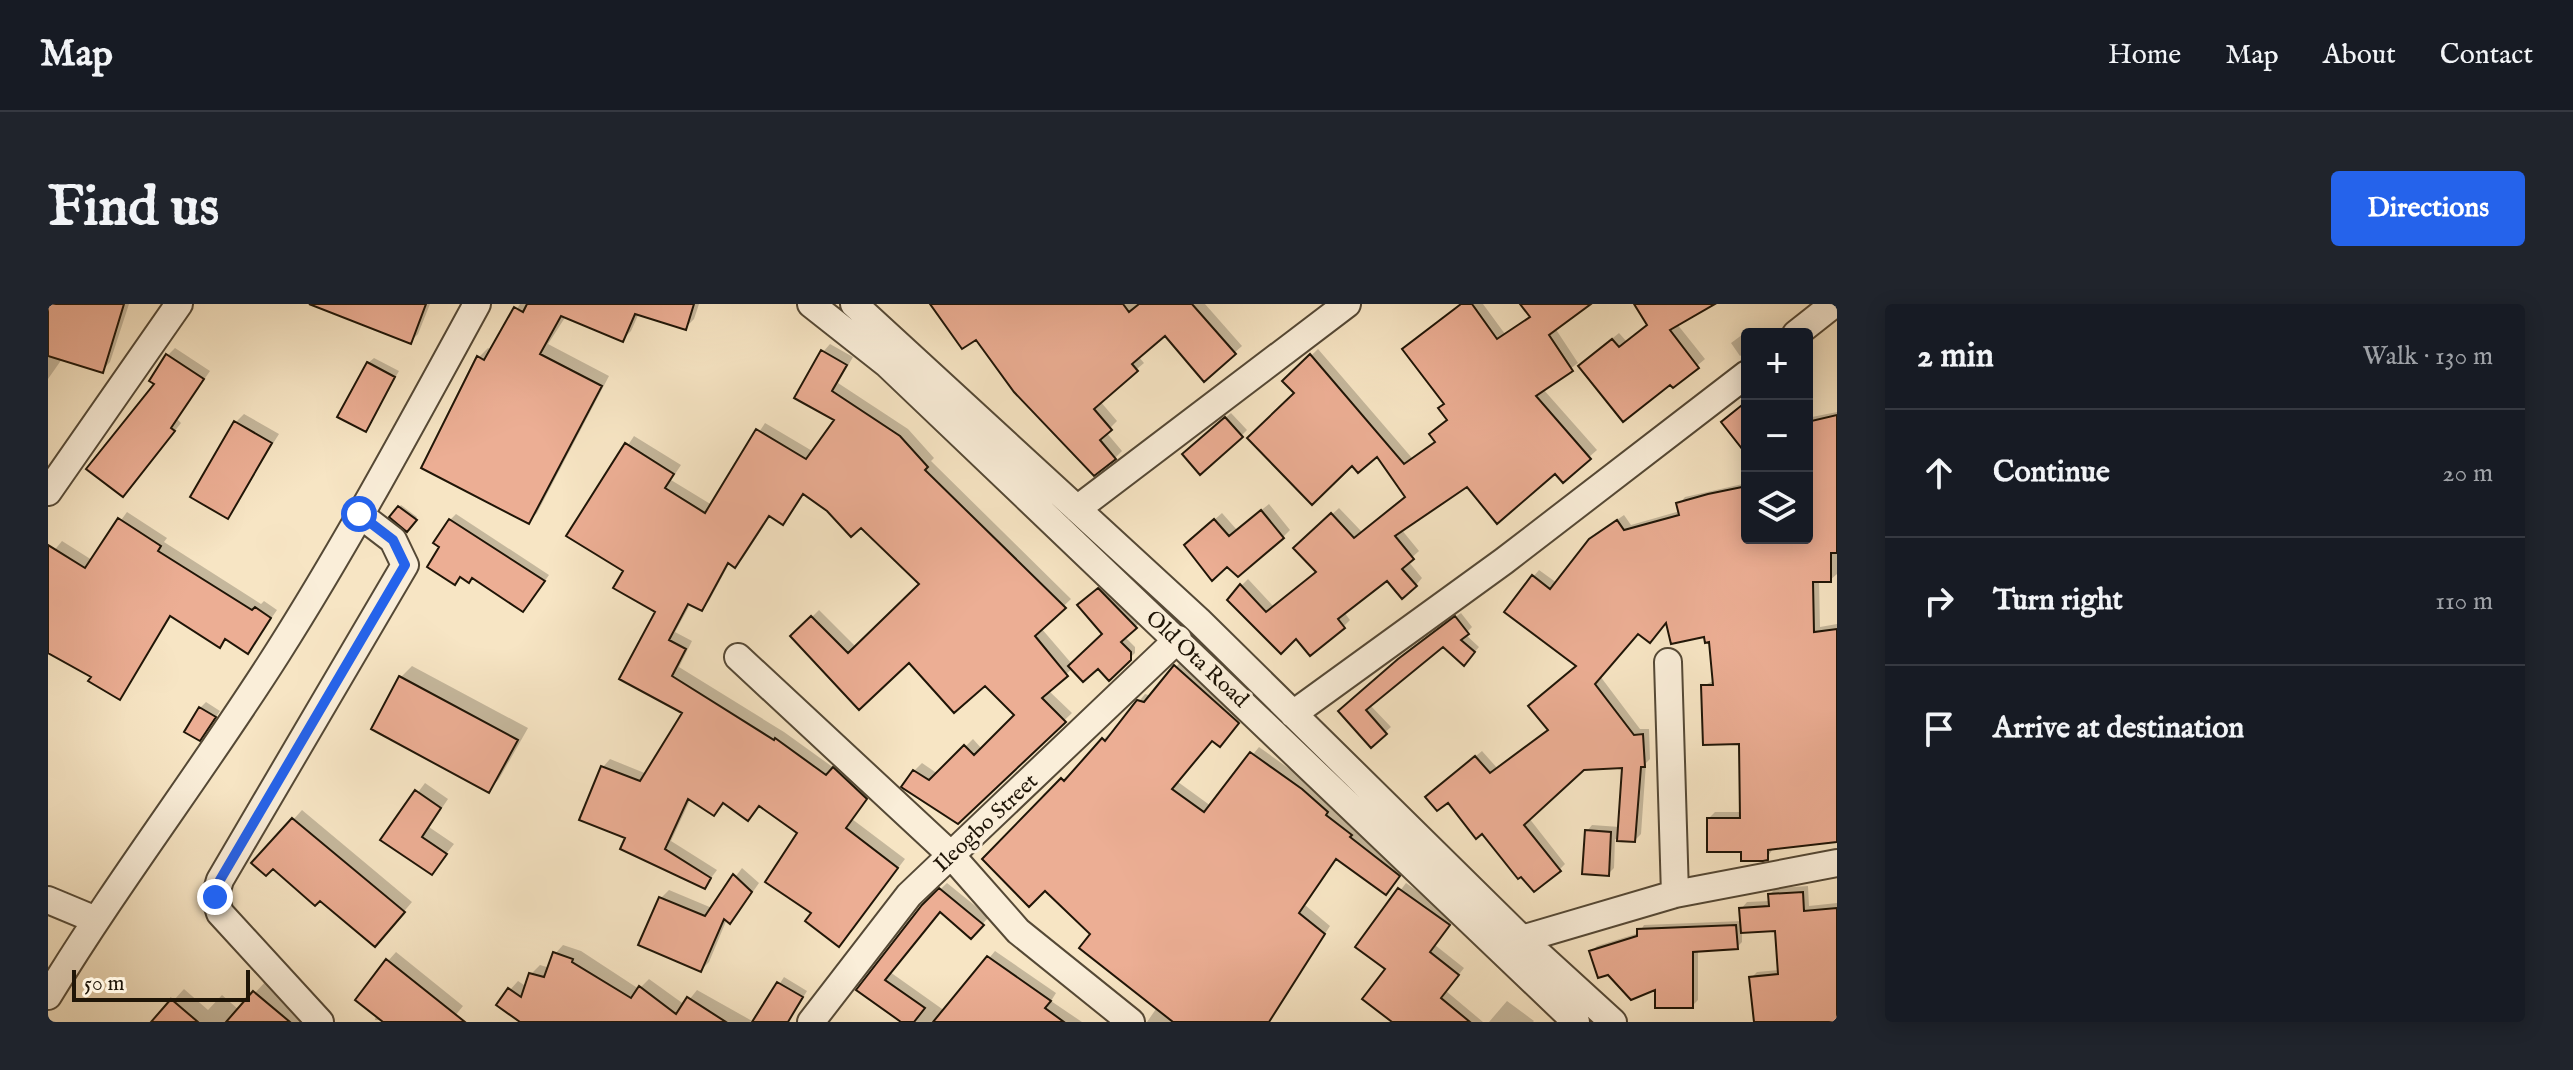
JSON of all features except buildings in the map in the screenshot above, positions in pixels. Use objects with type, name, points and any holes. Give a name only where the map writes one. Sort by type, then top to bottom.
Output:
[{"type":"street","points":[[48,492],[179,304]]},
{"type":"street","points":[[48,996],[278,652],[477,304]]},
{"type":"street","name":"Old Ota Road","points":[[811,304],[887,364],[1576,1022]]},
{"type":"street","points":[[1077,509],[1347,304]]},
{"type":"street","points":[[1804,328],[1834,304]]},
{"type":"street","name":"Old Ota Road","points":[[859,306],[1293,714],[1522,939],[1613,1022]]},
{"type":"street","points":[[1293,714],[1504,561],[1741,379]]},
{"type":"street","points":[[320,1022],[220,913],[215,897],[220,880],[405,565],[393,540],[359,514]]},
{"type":"street","name":"Ileogbo Street","points":[[811,1022],[909,895],[1178,639]]},
{"type":"street","points":[[738,657],[950,854],[1018,931],[1131,1022]]},
{"type":"street","points":[[1668,662],[1675,894]]},
{"type":"street","points":[[1522,939],[1675,894],[1837,863]]},
{"type":"street","points":[[48,900],[96,920]]},
{"type":"route","points":[[215,897],[220,880],[405,565],[403,555],[393,540],[359,514]]}]
